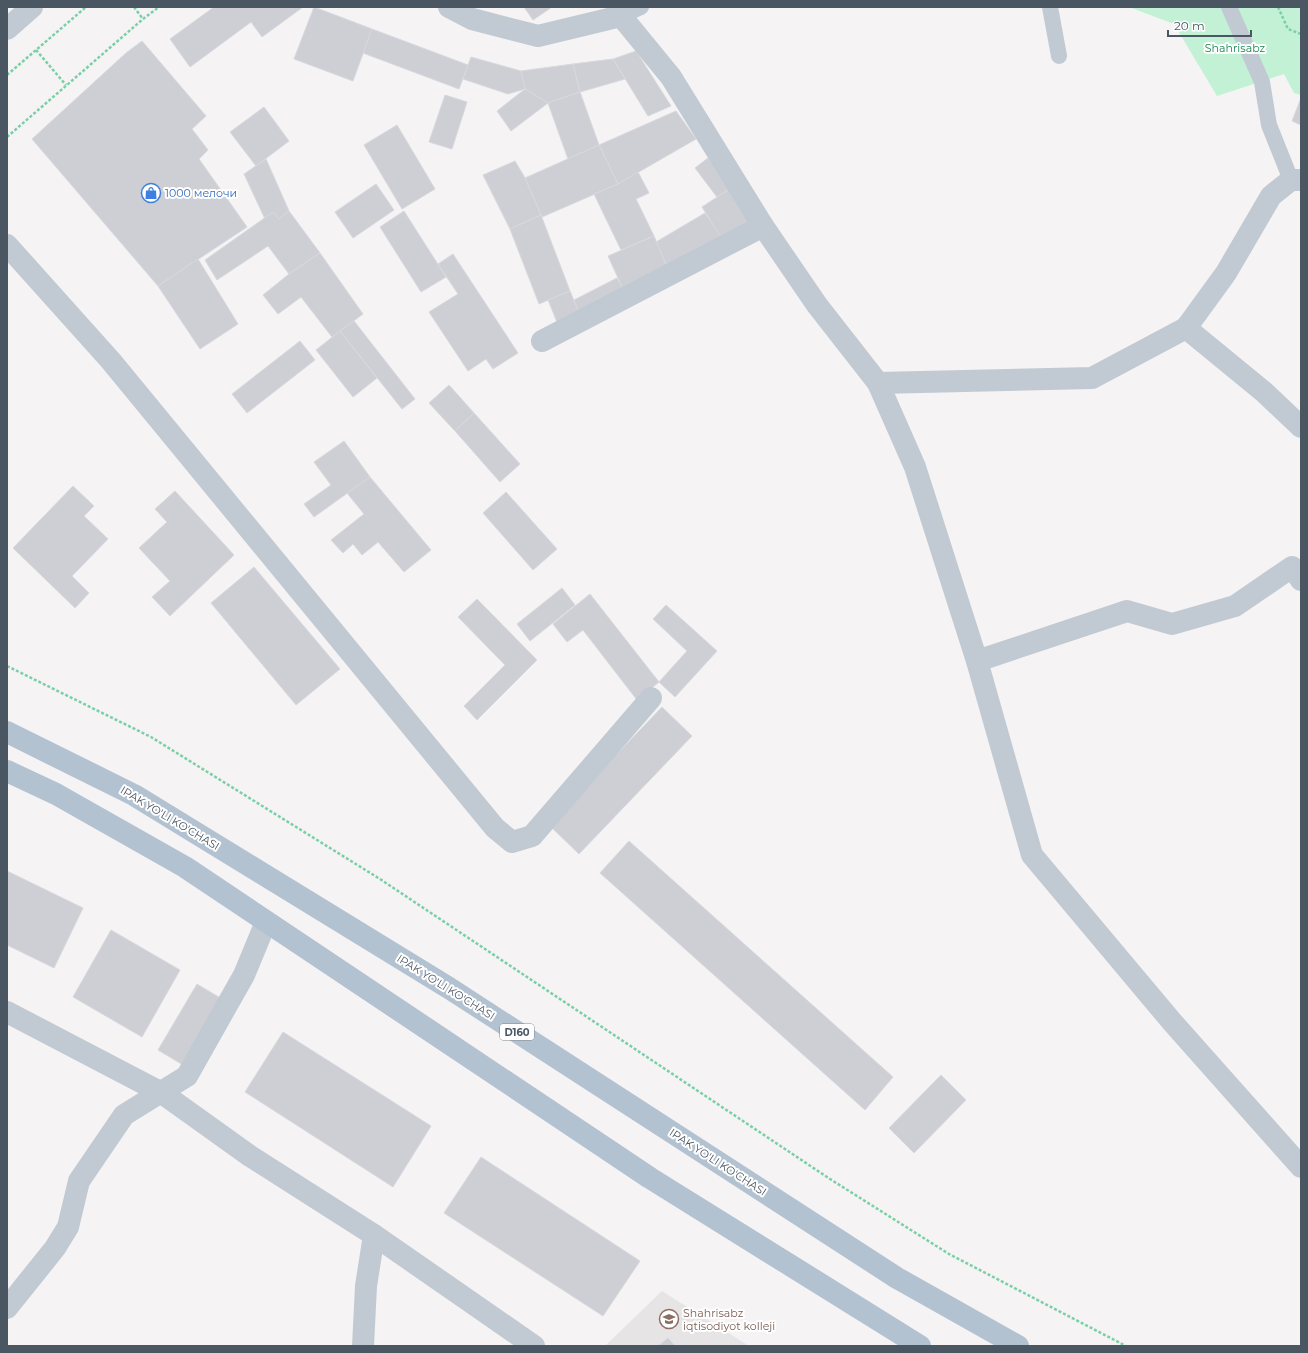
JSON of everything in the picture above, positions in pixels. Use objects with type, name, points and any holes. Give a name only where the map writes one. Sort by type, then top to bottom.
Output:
[{"type":"main road","name":"IPAK YO'LI KO'CHASI","points":[[7,732],[134,794],[449,988],[898,1278],[1018,1346]]},
{"type":"main road","points":[[7,771],[56,794],[185,868],[650,1178],[920,1346]]},
{"type":"street","points":[[7,29],[32,7]]},
{"type":"street","points":[[449,7],[472,19],[538,36],[631,11],[763,226],[818,305],[878,383],[915,467],[977,661],[1032,855],[1173,1023],[1301,1167]]},
{"type":"street","points":[[878,383],[1092,378],[1186,328],[1226,273],[1271,196],[1296,180]]},
{"type":"street","points":[[542,340],[763,226]]},
{"type":"street","points":[[7,245],[111,361],[495,828],[512,842],[532,836],[651,698]]},
{"type":"street","points":[[1186,328],[1264,392],[1301,427]]},
{"type":"street","points":[[977,661],[1127,611],[1172,624],[1235,606],[1298,566]]},
{"type":"street","points":[[7,1308],[55,1248],[68,1227],[80,1182],[124,1115],[162,1093],[186,1076],[244,975],[266,922]]},
{"type":"street","points":[[7,1012],[162,1093],[250,1156],[374,1235],[534,1346]]},
{"type":"street","points":[[363,1346],[366,1286],[374,1235]]},
{"type":"lane","points":[[1050,7],[1059,56]]},
{"type":"lane","points":[[1228,7],[1262,82],[1269,125],[1296,180]]},
{"type":"path","points":[[7,75],[86,7]]},
{"type":"path","points":[[134,7],[143,19]]},
{"type":"path","points":[[7,137],[143,19],[159,7]]},
{"type":"path","points":[[1278,7],[1288,29],[1301,34]]},
{"type":"path","points":[[36,50],[66,85]]},
{"type":"path","points":[[7,666],[157,741],[380,879],[830,1179],[942,1250],[1126,1346]]},
{"type":"shaded area","name":"Shahrisabz iqtisodiyot kolleji","points":[[662,1291],[749,1346],[605,1346]]},
{"type":"green space","name":"Shahrisabz","points":[[1129,7],[1301,7],[1301,95],[1294,93],[1284,74],[1217,96],[1174,24]]},
{"type":"building","points":[[214,7],[303,7],[262,37],[251,22],[190,67],[170,39]]},
{"type":"building","points":[[314,7],[372,29],[353,81],[294,59]]},
{"type":"building","points":[[524,7],[552,7],[533,20]]},
{"type":"building","points":[[372,29],[468,65],[459,89],[363,53]]},
{"type":"building","name":"1000 мелочи","points":[[142,41],[206,116],[192,129],[208,150],[199,159],[247,227],[158,286],[32,139],[126,53]]},
{"type":"building","points":[[636,51],[671,106],[648,116],[613,59]]},
{"type":"building","points":[[471,57],[521,71],[525,89],[508,94],[463,79]]},
{"type":"building","points":[[613,59],[625,79],[580,92],[573,64]]},
{"type":"building","points":[[573,64],[580,92],[548,103],[525,89],[521,71]]},
{"type":"building","points":[[525,89],[548,103],[511,131],[497,111]]},
{"type":"building","points":[[580,92],[599,145],[568,159],[548,103]]},
{"type":"building","points":[[445,95],[467,102],[452,149],[429,142]]},
{"type":"building","points":[[1301,98],[1301,125],[1292,121]]},
{"type":"building","points":[[264,107],[289,141],[256,166],[230,132]]},
{"type":"building","points":[[676,111],[696,139],[618,184],[599,145]]},
{"type":"building","points":[[397,125],[435,189],[402,209],[364,145]]},
{"type":"building","points":[[599,145],[618,184],[542,217],[525,178]]},
{"type":"building","points":[[708,158],[731,188],[717,197],[695,168]]},
{"type":"building","points":[[266,159],[289,211],[279,219],[273,212],[265,219],[244,174]]},
{"type":"building","points":[[515,161],[525,178],[541,215],[510,229],[483,175]]},
{"type":"building","points":[[638,172],[649,193],[636,199],[654,236],[621,250],[594,194],[618,184]]},
{"type":"building","points":[[376,184],[394,210],[353,238],[335,212]]},
{"type":"building","points":[[731,188],[754,222],[724,242],[702,207]]},
{"type":"building","points":[[289,211],[320,253],[289,274],[268,246],[217,280],[205,260],[273,212],[279,219]]},
{"type":"building","points":[[404,211],[446,277],[421,292],[380,227]]},
{"type":"building","points":[[705,213],[722,238],[668,269],[656,242]]},
{"type":"building","points":[[541,215],[570,291],[539,304],[510,229]]},
{"type":"building","points":[[654,236],[668,269],[623,289],[608,256]]},
{"type":"building","points":[[320,253],[363,314],[332,337],[301,297],[278,314],[263,295],[289,274]]},
{"type":"building","points":[[453,254],[518,353],[493,369],[486,359],[468,371],[429,312],[458,294],[438,264]]},
{"type":"building","points":[[198,259],[238,324],[200,349],[158,286]]},
{"type":"building","points":[[617,278],[623,289],[579,313],[574,300]]},
{"type":"building","points":[[570,291],[579,313],[557,322],[548,300]]},
{"type":"building","points":[[354,321],[415,399],[402,409],[340,331]]},
{"type":"building","points":[[340,331],[377,378],[353,397],[316,350]]},
{"type":"building","points":[[300,341],[315,360],[247,413],[232,394]]},
{"type":"building","points":[[449,385],[474,413],[455,431],[429,403]]},
{"type":"building","points":[[474,413],[520,464],[500,482],[455,431]]},
{"type":"building","points":[[344,441],[370,477],[314,517],[304,504],[331,485],[314,462]]},
{"type":"building","points":[[370,477],[431,550],[404,572],[378,542],[362,555],[353,544],[343,553],[331,540],[364,514],[347,493]]},
{"type":"building","points":[[73,486],[94,506],[84,516],[108,539],[72,576],[89,593],[75,608],[13,548]]},
{"type":"building","points":[[175,491],[234,555],[170,616],[152,597],[170,581],[139,548],[167,522],[155,509]]},
{"type":"building","points":[[506,492],[557,549],[533,570],[483,513]]},
{"type":"building","points":[[254,567],[340,669],[296,705],[211,603]]},
{"type":"building","points":[[562,588],[575,605],[530,641],[517,624]]},
{"type":"building","points":[[590,594],[659,682],[637,700],[583,630],[567,642],[553,624]]},
{"type":"building","points":[[477,599],[537,660],[477,720],[464,706],[505,665],[458,617]]},
{"type":"building","points":[[666,605],[717,651],[675,697],[659,682],[687,651],[653,619]]},
{"type":"building","points":[[662,707],[692,736],[579,854],[549,825]]},
{"type":"building","points":[[629,841],[893,1077],[865,1110],[600,873]]},
{"type":"building","points":[[7,871],[83,908],[54,968],[7,945]]},
{"type":"building","points":[[111,930],[180,970],[142,1037],[73,997]]},
{"type":"building","points":[[197,984],[222,999],[183,1065],[158,1050]]},
{"type":"building","points":[[283,1032],[431,1126],[393,1187],[245,1092]]},
{"type":"building","points":[[941,1075],[966,1100],[914,1153],[889,1128]]},
{"type":"building","points":[[481,1157],[640,1261],[603,1316],[444,1213]]},
{"type":"building","points":[[668,1338],[675,1346],[658,1346]]},
{"type":"place","name":"1000 мелочи","points":[[151,193]]},
{"type":"place","name":"Shahrisabz iqtisodiyot kolleji","points":[[669,1319]]}]
